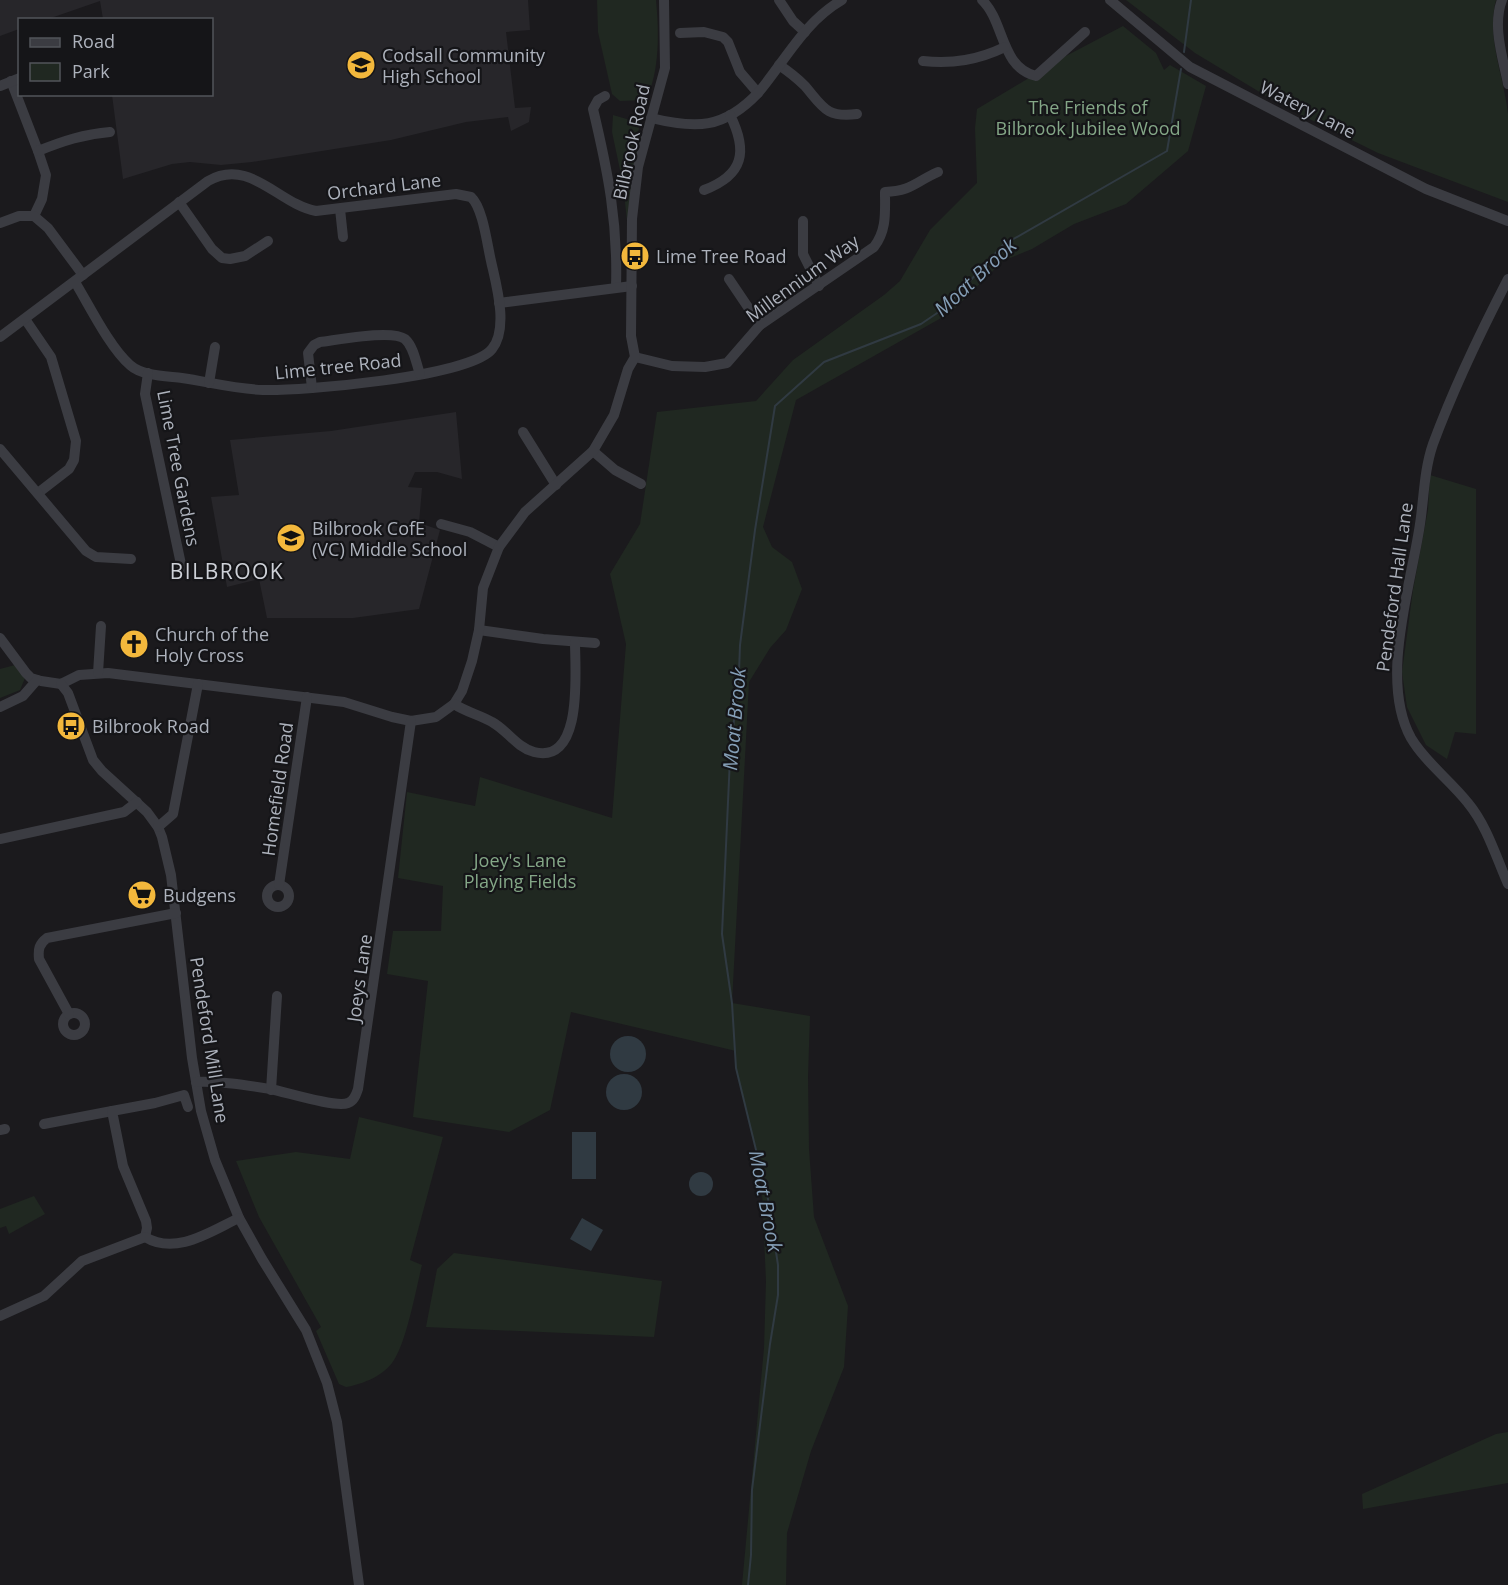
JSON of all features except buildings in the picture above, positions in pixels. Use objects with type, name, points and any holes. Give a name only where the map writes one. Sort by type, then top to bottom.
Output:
[{"type":"street","name":"Bilbrook Road","points":[[635,357],[631,336],[631,232],[638,167],[665,68],[664,0]]},
{"type":"street","points":[[778,0],[793,21],[805,32]]},
{"type":"street","points":[[651,118],[690,126],[709,123],[730,115],[758,93],[805,32],[832,6],[842,0]]},
{"type":"street","points":[[982,0],[991,9],[1005,47],[1013,61],[1025,73],[1036,76],[1085,32]]},
{"type":"street","points":[[991,9],[1000,0]]},
{"type":"street","name":"Watery Lane","points":[[1110,0],[1190,67],[1426,189],[1508,221]]},
{"type":"street","points":[[1502,0],[1499,8],[1498,31],[1508,84]]},
{"type":"street","points":[[680,33],[704,32],[723,37],[728,42],[740,72],[758,93]]},
{"type":"street","points":[[923,61],[948,63],[969,60],[1005,47]]},
{"type":"street","points":[[778,65],[796,78],[825,110],[840,115],[857,114]]},
{"type":"street","points":[[0,86],[15,80]]},
{"type":"street","points":[[0,223],[19,216],[34,216],[45,183],[44,166],[20,96]]},
{"type":"street","name":"Bilbrook Road","points":[[605,96],[598,100],[593,109],[611,188],[615,230],[616,287]]},
{"type":"street","points":[[704,190],[721,184],[738,164],[741,142],[730,115]]},
{"type":"street","points":[[38,151],[90,133],[110,132]]},
{"type":"street","name":"Millennium Way","points":[[635,357],[672,366],[717,366],[727,363],[760,325],[866,254],[879,240],[885,223],[885,192],[908,189],[925,177],[938,172]]},
{"type":"street","name":"Orchard Lane","points":[[0,338],[212,179],[235,174],[256,179],[285,199],[316,211],[456,194],[471,197],[476,201],[478,207],[499,303]]},
{"type":"street","points":[[180,202],[212,249],[222,258],[245,256],[268,241]]},
{"type":"street","points":[[340,209],[343,237]]},
{"type":"street","name":"Lime tree Road","points":[[34,216],[48,228],[79,279],[113,345],[130,366],[148,373],[260,390],[312,388],[388,380],[420,374],[457,365],[488,354],[497,341],[499,333],[499,303]]},
{"type":"street","points":[[803,221],[803,254],[819,286]]},
{"type":"street","points":[[729,279],[760,325]]},
{"type":"street","name":"Pendeford Hall Lane","points":[[1508,279],[1475,342],[1432,446],[1426,470],[1420,525],[1399,649],[1397,692],[1412,738],[1469,804],[1485,831],[1508,884]]},
{"type":"street","points":[[499,303],[632,286]]},
{"type":"street","points":[[25,319],[51,357],[76,441],[74,460],[69,469],[38,494]]},
{"type":"street","points":[[312,388],[308,353],[314,345],[320,342],[390,334],[404,338],[412,350],[420,374]]},
{"type":"street","points":[[209,383],[215,347]]},
{"type":"street","points":[[0,638],[26,673],[37,680],[61,684],[79,675],[98,673],[353,704],[411,721],[436,717],[449,710],[454,704],[467,677],[479,630],[483,588],[499,547],[525,512],[593,451],[614,416],[628,369],[635,357]]},
{"type":"street","name":"Lime Tree Gardens","points":[[148,373],[145,394],[182,568]]},
{"type":"street","points":[[523,432],[556,485]]},
{"type":"street","points":[[0,449],[90,555],[131,559]]},
{"type":"street","points":[[593,451],[615,470],[641,484]]},
{"type":"street","points":[[441,524],[471,532],[499,547]]},
{"type":"street","points":[[98,673],[101,626]]},
{"type":"street","points":[[479,630],[595,643]]},
{"type":"street","points":[[454,704],[492,722],[518,744],[532,752],[548,752],[556,749],[567,738],[574,705],[575,642]]},
{"type":"street","points":[[0,707],[23,696],[37,680]]},
{"type":"street","name":"Pendeford Mill Lane","points":[[61,684],[68,693],[93,760],[137,802],[158,827],[166,851],[176,913],[196,1082],[210,1144],[239,1218],[306,1330],[327,1383],[337,1422],[358,1585]]},
{"type":"street","points":[[158,827],[173,814],[198,684]]},
{"type":"street","name":"Homefield Road","points":[[279,885],[306,697]]},
{"type":"street","name":"Joeys Lane","points":[[196,1082],[217,1081],[338,1104],[350,1102],[358,1089],[411,721]]},
{"type":"street","points":[[0,839],[124,812],[137,802]]},
{"type":"street","points":[[69,1014],[39,959],[38,949],[42,942],[47,938],[176,913]]},
{"type":"street","points":[[271,1090],[277,996]]},
{"type":"street","points":[[44,1124],[155,1103],[183,1090],[188,1107]]},
{"type":"street","points":[[112,1111],[123,1166],[146,1221],[145,1237]]},
{"type":"street","points":[[0,1316],[44,1296],[82,1261],[145,1237],[157,1242],[185,1242],[239,1218]]},
{"type":"shaded area","name":"Codsall Community High School","points":[[0,0],[528,0],[530,30],[506,32],[515,108],[531,107],[529,122],[511,131],[508,117],[466,122],[391,140],[252,162],[221,165],[190,162],[172,164],[123,179],[112,96],[213,96],[213,18],[103,18],[100,1],[51,18],[18,18],[18,29],[0,36]]},
{"type":"shaded area","name":"Bilbrook CofE (VC) Middle School","points":[[456,412],[462,479],[437,472],[415,472],[408,487],[422,488],[419,523],[440,530],[419,609],[353,618],[267,618],[259,579],[227,587],[211,497],[239,495],[230,440],[331,431]]},
{"type":"shaded area","points":[[628,1036],[640,1042],[646,1054],[640,1066],[628,1072],[616,1066],[610,1054],[616,1042]]},
{"type":"shaded area","points":[[624,1074],[636,1080],[642,1092],[636,1104],[624,1110],[612,1104],[606,1092],[612,1080]]},
{"type":"shaded area","points":[[572,1132],[596,1132],[596,1179],[572,1179]]},
{"type":"shaded area","points":[[701,1172],[710,1175],[713,1184],[710,1193],[701,1196],[692,1193],[689,1184],[692,1175]]},
{"type":"shaded area","points":[[582,1218],[603,1230],[591,1251],[570,1239]]},
{"type":"green space","points":[[597,0],[656,0],[658,38],[656,64],[646,100],[620,101],[612,94],[598,32]]},
{"type":"green space","points":[[1126,0],[1496,0],[1493,14],[1494,43],[1508,114],[1508,202],[1378,153],[1283,106],[1195,53]]},
{"type":"green space","points":[[1123,26],[1156,53],[1164,70],[1170,65],[1206,86],[1188,151],[1126,204],[1074,224],[1032,249],[1003,261],[950,313],[796,400],[763,527],[772,547],[792,562],[802,589],[786,630],[770,648],[749,682],[732,1003],[810,1016],[809,1149],[814,1217],[848,1306],[844,1367],[811,1451],[787,1533],[786,1585],[742,1585],[764,1348],[766,1281],[761,1170],[736,1068],[736,1051],[571,1012],[550,1110],[509,1132],[413,1117],[428,981],[387,974],[393,931],[441,931],[443,886],[398,878],[407,792],[475,806],[480,777],[612,818],[626,644],[610,574],[640,524],[657,412],[756,401],[793,360],[884,295],[900,281],[930,230],[977,183],[975,128],[977,109],[1064,57]]},
{"type":"green space","points":[[613,115],[637,122],[638,136],[641,137],[627,221],[623,184],[612,132]]},
{"type":"green space","points":[[1430,475],[1476,489],[1476,734],[1455,732],[1447,759],[1426,745],[1407,707],[1402,672],[1413,590],[1428,510]]},
{"type":"green space","points":[[15,665],[25,678],[20,690],[0,698],[0,669]]},
{"type":"green space","points":[[359,1117],[443,1137],[410,1260],[422,1265],[411,1314],[399,1351],[385,1371],[359,1384],[346,1387],[339,1384],[316,1331],[321,1327],[259,1217],[236,1161],[296,1152],[350,1159]]},
{"type":"green space","points":[[34,1196],[45,1214],[9,1234],[6,1226],[0,1228],[0,1209]]},
{"type":"green space","points":[[454,1253],[662,1281],[654,1337],[426,1327],[437,1269]]},
{"type":"green space","points":[[1508,1432],[1508,1483],[1363,1509],[1362,1494],[1496,1434]]},
{"type":"waterway","name":"Moat Brook","points":[[1184,52],[1191,0]]},
{"type":"waterway","name":"Moat Brook","points":[[748,1585],[752,1490],[778,1295],[778,1265],[768,1199],[736,1068],[732,1003],[722,934],[730,758],[740,645],[755,530],[775,406],[824,362],[921,324],[946,307],[1003,245],[1167,151],[1181,69]]},
{"type":"place","name":"Codsall Community High School","points":[[361,65]]},
{"type":"place","name":"Lime Tree Road","points":[[635,256]]},
{"type":"place","name":"Bilbrook CofE (VC) Middle School","points":[[291,538]]},
{"type":"place","name":"Church of the Holy Cross","points":[[134,644]]},
{"type":"place","name":"Bilbrook Road","points":[[71,726]]},
{"type":"place","name":"Budgens","points":[[142,895]]},
{"type":"district","name":"BILBROOK","points":[[227,571]]},
{"type":"park label","name":"The Friends of Bilbrook Jubilee Wood","points":[[1088,117]]},
{"type":"park label","name":"Joey's Lane Playing Fields","points":[[520,870]]}]
